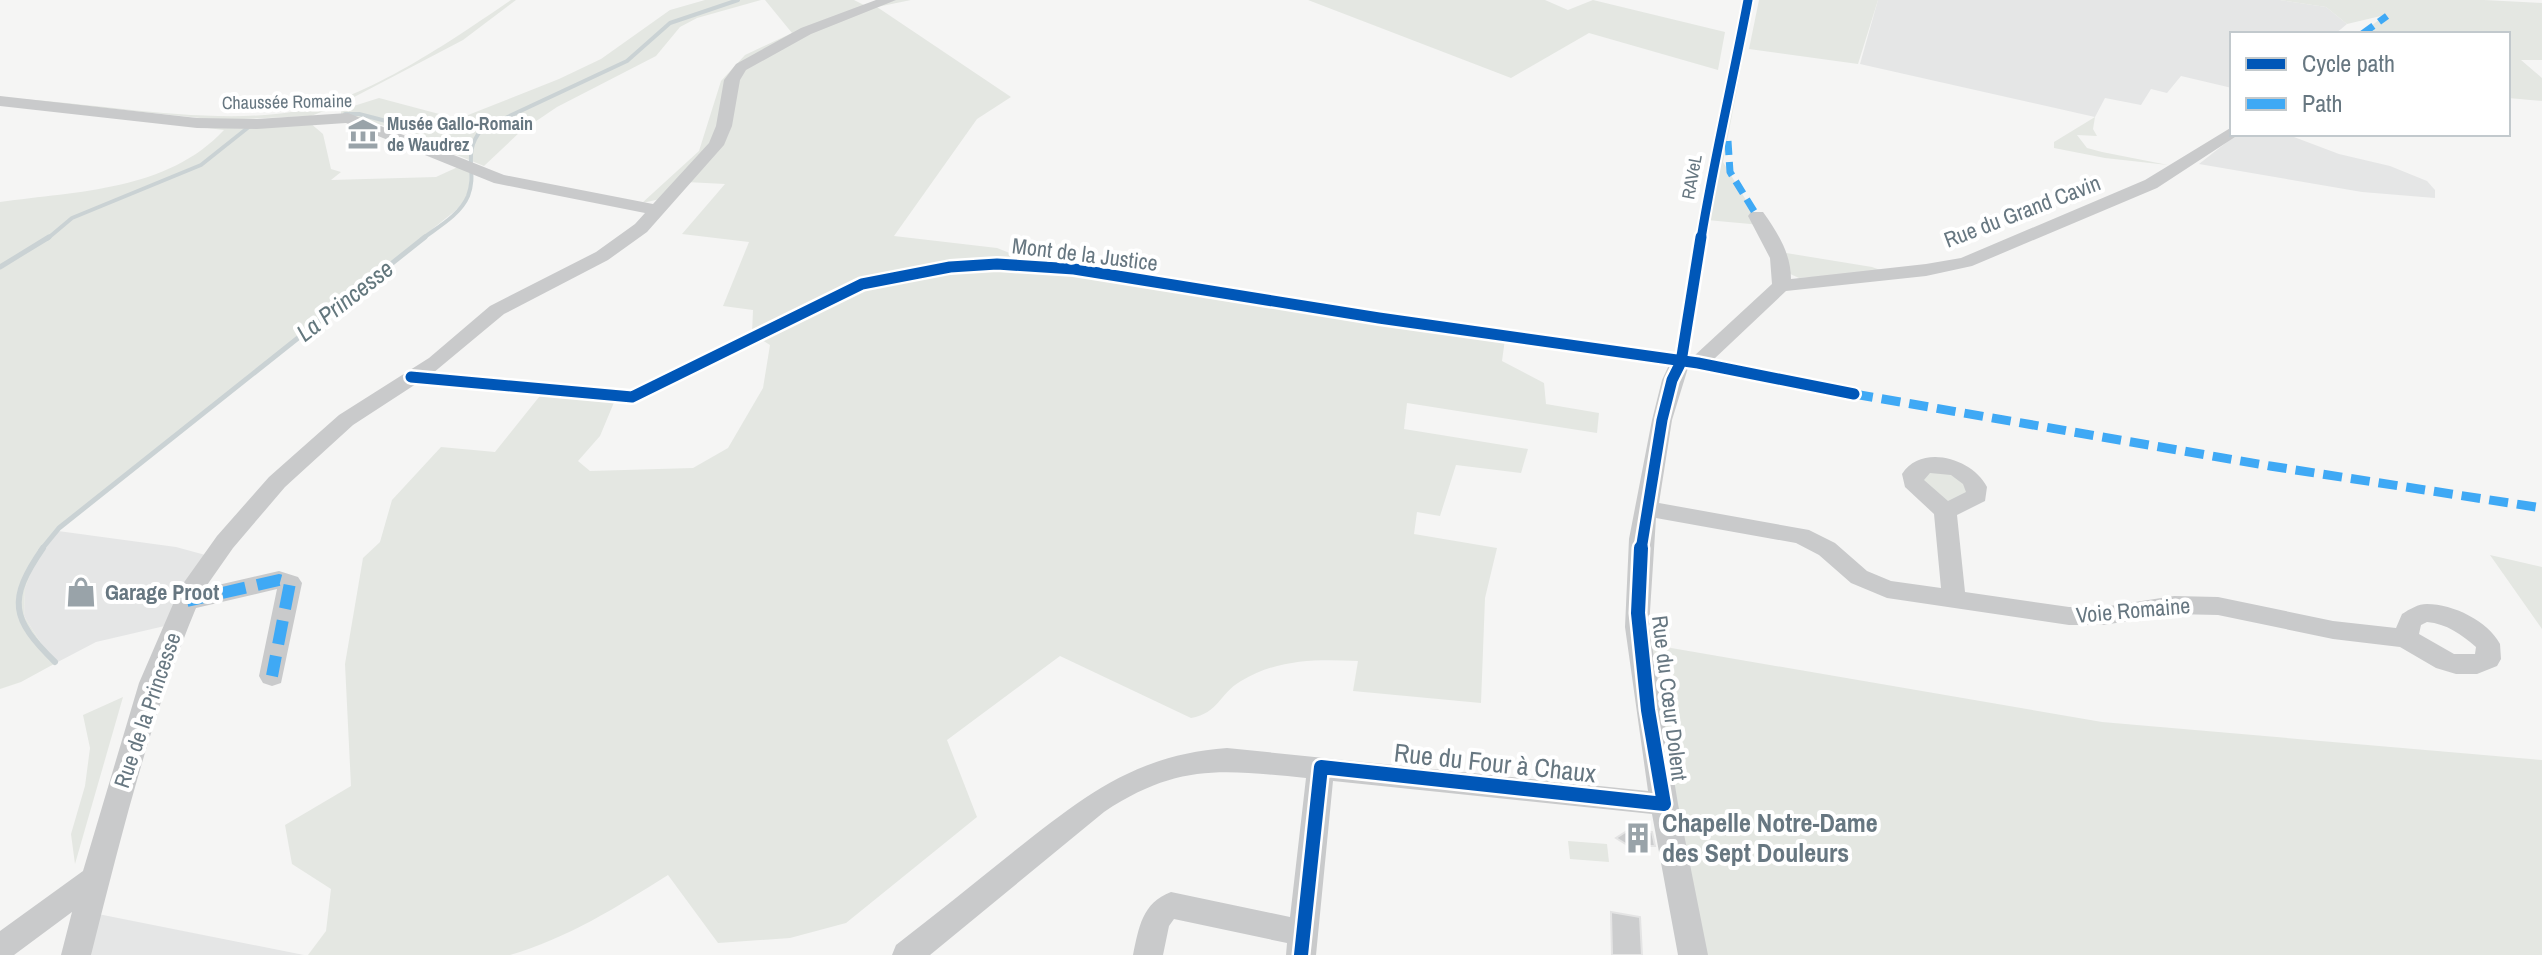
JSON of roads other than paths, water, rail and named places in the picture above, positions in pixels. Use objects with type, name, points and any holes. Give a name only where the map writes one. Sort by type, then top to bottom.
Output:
[{"type":"street","name":"Rue de la Princesse","points":[[76,955],[144,704],[187,601],[225,542],[277,482],[336,429],[436,362],[497,310],[620,245],[658,210],[716,145],[724,126],[732,80],[737,71],[806,31],[889,0]]},
{"type":"street","name":"Chaussée Romaine","points":[[0,101],[197,123],[257,124],[348,118],[500,179],[658,210]]},
{"type":"street","name":"Rue du Grand Cavin","points":[[1781,286],[1926,270],[1974,260],[2151,184],[2230,133]]},
{"type":"street","points":[[1690,363],[1781,286],[1783,274],[1776,251],[1757,216]]},
{"type":"street","name":"Mont de la Justice","points":[[411,377],[632,397],[853,287],[979,264],[1074,269],[1379,318],[1690,363],[1854,394]]},
{"type":"street","name":"Rue du Cœur Dolent","points":[[1690,363],[1672,380],[1662,420],[1641,539],[1637,627],[1664,804],[1693,955]]},
{"type":"street","name":"Voie Romaine","points":[[1647,509],[1801,536],[1827,549],[1859,577],[1878,586],[1954,600],[2069,616],[2103,616],[2174,605],[2218,606],[2333,630],[2405,638]]},
{"type":"street","points":[[1945,511],[1954,600]]},
{"type":"street","points":[[187,601],[279,580],[290,583],[272,676]]},
{"type":"street","name":"Rue du Four à Chaux","points":[[907,955],[1122,785],[1167,767],[1208,760],[1321,767],[1664,804]]},
{"type":"street","points":[[1148,955],[1158,914],[1165,906],[1171,905],[1302,944],[1321,767]]},
{"type":"street","points":[[0,948],[95,879]]},
{"type":"waterway","name":"La Princesse","points":[[422,239],[460,209],[468,196],[472,146],[482,129],[627,61],[670,23],[738,0]]},
{"type":"waterway","points":[[345,114],[359,114],[421,130],[488,124]]},
{"type":"waterway","points":[[47,239],[72,218],[201,165],[250,126]]},
{"type":"waterway","points":[[0,267],[49,237]]},
{"type":"waterway","name":"La Princesse","points":[[41,550],[59,528],[425,237]]},
{"type":"waterway","name":"La Princesse","points":[[43,548],[24,582],[19,608],[22,621],[55,662]]},
{"type":"place","name":"Musée Gallo-Romain de Waudrez","points":[[363,134]]},
{"type":"place","name":"Garage Proot","points":[[81,592]]},
{"type":"place","name":"Chapelle Notre-Dame des Sept Douleurs","points":[[1638,838]]}]
